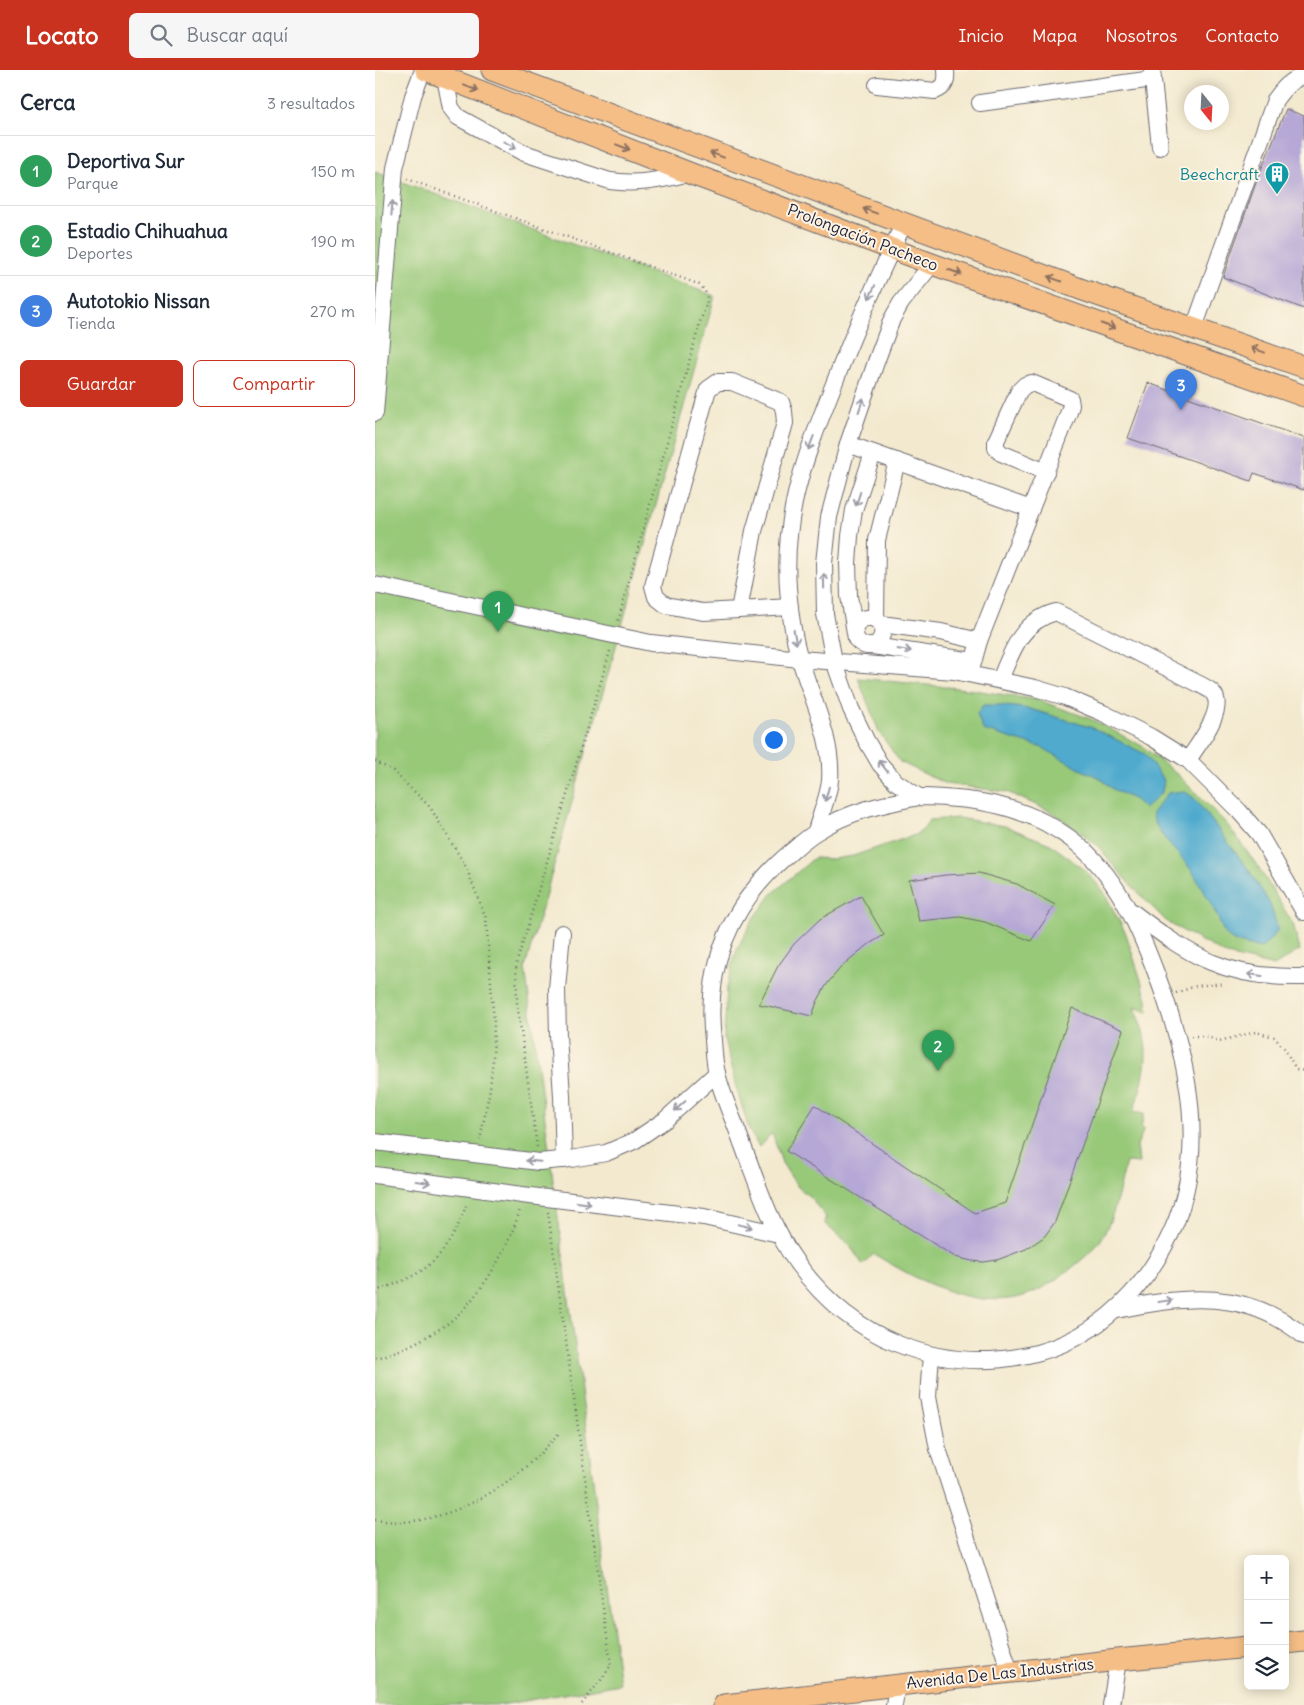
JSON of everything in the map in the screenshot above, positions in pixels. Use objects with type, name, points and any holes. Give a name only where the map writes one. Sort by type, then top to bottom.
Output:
[{"type":"main road","name":"Prolongación Pacheco","points":[[492,70],[1083,290],[1304,367]]},
{"type":"main road","name":"Prolongación Pacheco","points":[[431,73],[689,173],[932,264],[1304,396]]},
{"type":"main road","points":[[1289,1643],[1304,1641]]},
{"type":"main road","name":"Avenida De Las Industrias","points":[[723,1705],[896,1695],[1010,1672],[1244,1647]]},
{"type":"street","points":[[877,85],[935,91],[941,89],[945,84],[947,79],[946,70]]},
{"type":"street","points":[[375,413],[395,174],[413,96],[431,73],[458,117],[525,153],[610,181],[623,183],[635,184],[689,173]]},
{"type":"street","points":[[980,103],[1152,74],[1161,147]]},
{"type":"street","points":[[1194,328],[1275,100],[1285,86],[1304,76]]},
{"type":"street","points":[[816,831],[830,781],[829,752],[817,709],[799,659],[788,588],[788,539],[793,500],[802,467],[852,335],[904,223]]},
{"type":"street","points":[[919,797],[896,782],[880,764],[851,709],[834,661],[825,614],[824,563],[829,517],[847,444],[892,319],[901,303],[932,264]]},
{"type":"street","points":[[739,610],[753,531],[785,423],[784,411],[781,402],[732,382],[718,382],[708,389],[653,586],[656,597],[666,605],[703,612],[739,610],[791,607]]},
{"type":"street","points":[[972,667],[979,641],[1046,472],[1071,405],[1070,399],[1032,383],[1025,385],[1019,390],[996,441],[997,448],[1001,453],[1046,472]]},
{"type":"street","points":[[847,444],[1031,510]]},
{"type":"street","points":[[873,453],[854,510],[850,536],[848,564],[849,596],[856,640],[866,646],[936,655],[972,667],[1000,680],[1065,697],[1103,713],[1151,737],[1188,760],[1239,811],[1259,834],[1304,912]]},
{"type":"street","points":[[873,646],[879,643],[883,631],[878,622],[877,540],[897,461]]},
{"type":"street","points":[[850,536],[877,540]]},
{"type":"street","points":[[375,585],[651,643],[799,659],[954,671],[972,667]]},
{"type":"street","points":[[1000,680],[1012,650],[1027,627],[1045,616],[1056,612],[1203,686],[1213,693],[1217,704],[1215,714],[1188,760]]},
{"type":"street","points":[[854,627],[864,618],[979,641]]},
{"type":"street","points":[[936,655],[945,648],[945,637],[941,632]]},
{"type":"street","points":[[919,797],[960,798],[1019,810],[1044,822],[1073,840],[1095,860],[1112,882],[1129,910],[1149,955],[1182,1050],[1189,1092],[1192,1130],[1190,1169],[1180,1210],[1165,1245],[1143,1280],[1117,1310],[1095,1326],[1068,1341],[1037,1353],[1008,1359],[974,1361],[943,1358],[917,1351],[874,1334],[844,1313],[820,1291],[797,1262],[779,1234],[758,1187],[717,1073],[710,1021],[712,984],[720,951],[731,925],[745,900],[764,876],[816,831],[846,816],[870,808],[919,797]]},
{"type":"street","points":[[1129,910],[1186,951],[1221,967],[1268,977],[1304,977]]},
{"type":"street","points":[[562,933],[557,989],[564,1160]]},
{"type":"street","points":[[375,1142],[539,1162],[605,1153],[634,1141],[665,1120],[717,1073]]},
{"type":"street","points":[[375,1175],[704,1217],[779,1234]]},
{"type":"street","points":[[1117,1310],[1171,1300],[1199,1298],[1226,1300],[1250,1306],[1276,1317],[1304,1336]]},
{"type":"street","points":[[931,1355],[928,1397],[938,1449],[1010,1672]]},
{"type":"street","points":[[1111,1705],[1118,1660]]},
{"type":"path","points":[[395,174],[430,189],[689,280],[703,288],[708,302],[700,322],[614,635],[516,965],[517,1002],[539,1162]]},
{"type":"path","points":[[375,760],[393,771],[430,807],[466,867],[486,918],[494,1023],[493,1058],[488,1098],[476,1154]]},
{"type":"path","points":[[1165,997],[1196,986],[1224,983]]},
{"type":"path","points":[[1177,1036],[1205,1036],[1225,1041],[1233,1037],[1255,1032],[1273,1037],[1284,1048],[1296,1069],[1304,1071]]},
{"type":"path","points":[[375,1291],[391,1286],[425,1269],[444,1249],[463,1216],[471,1188]]},
{"type":"path","points":[[375,1358],[412,1345],[445,1325],[465,1307],[493,1270],[511,1235],[520,1211],[523,1195]]},
{"type":"path","points":[[546,1198],[611,1665],[581,1705]]},
{"type":"path","points":[[375,1520],[401,1522],[430,1518],[467,1505],[494,1491],[519,1474],[541,1454],[560,1432]]},
{"type":"green space","points":[[375,172],[715,296],[525,968],[620,1684],[501,1705],[375,1705]]},
{"type":"green space","points":[[858,678],[967,689],[1038,700],[1091,719],[1142,746],[1179,776],[1226,823],[1259,868],[1293,924],[1300,950],[1274,966],[1227,955],[1167,922],[1127,881],[1097,845],[1054,813],[1007,792],[946,784],[900,762],[879,732]]},
{"type":"green space","points":[[958,818],[1005,826],[1050,844],[1084,869],[1104,892],[1126,934],[1147,999],[1148,1012],[1134,1007],[1146,1046],[1142,1084],[1133,1112],[1144,1114],[1141,1128],[1144,1129],[1137,1145],[1139,1163],[1126,1162],[1117,1201],[1110,1220],[1102,1238],[1090,1252],[1073,1267],[1043,1288],[1020,1297],[1001,1300],[982,1299],[944,1289],[907,1273],[874,1254],[863,1265],[850,1246],[824,1223],[826,1217],[810,1197],[797,1186],[782,1163],[772,1133],[759,1147],[750,1132],[735,1084],[724,1039],[727,987],[736,951],[752,921],[772,894],[814,858],[833,859],[853,856],[915,835],[925,827],[929,820]]},
{"type":"water","points":[[983,705],[1030,709],[1093,728],[1145,754],[1164,781],[1162,792],[1145,809],[1135,800],[1113,789],[1100,778],[1043,748],[983,730],[977,714]]},
{"type":"water","points":[[1184,791],[1194,798],[1212,821],[1249,870],[1270,904],[1278,929],[1262,948],[1239,943],[1226,935],[1190,868],[1164,838],[1155,822],[1152,813],[1168,793]]},
{"type":"building","name":"Beechcraft","points":[[1286,109],[1304,116],[1304,309],[1223,277],[1257,180]]},
{"type":"building","points":[[1148,383],[1304,438],[1304,490],[1254,473],[1251,481],[1128,438]]},
{"type":"building","points":[[979,873],[1017,884],[1055,905],[1031,941],[985,922],[960,917],[919,921],[909,880]]},
{"type":"building","points":[[861,896],[884,935],[866,946],[843,965],[827,984],[812,1016],[759,1004],[778,966],[794,944],[820,919]]},
{"type":"building","points":[[1072,1008],[1123,1030],[1055,1222],[1044,1237],[1026,1249],[997,1260],[984,1262],[955,1257],[786,1151],[815,1105],[975,1213],[1005,1203]]},
{"type":"place","name":"Beechcraft","points":[[1277,195]]},
{"type":"place","name":"Autotokio Nissan","points":[[1181,410]]},
{"type":"place","name":"Deportiva Sur","points":[[498,632]]},
{"type":"place","name":"Estadio Chihuahua","points":[[938,1071]]}]
